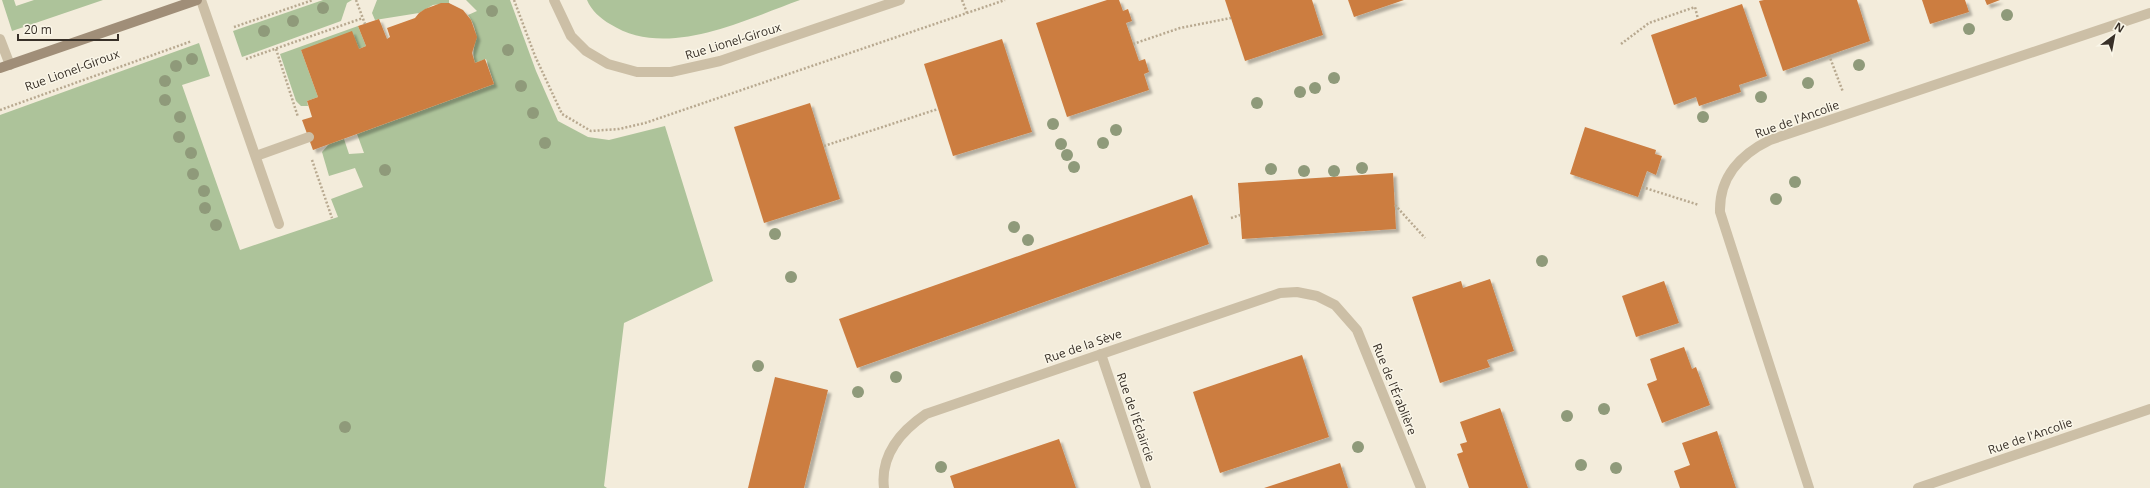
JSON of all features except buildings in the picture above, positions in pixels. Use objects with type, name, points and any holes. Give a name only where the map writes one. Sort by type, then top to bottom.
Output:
[{"type":"street","name":"Rue Lionel-Giroux","points":[[5,66],[197,0]]},
{"type":"street","points":[[201,0],[279,224]]},
{"type":"street","name":"Rue Lionel-Giroux","points":[[554,0],[571,36],[586,51],[608,64],[637,72],[671,72],[720,61],[900,0]]},
{"type":"street","name":"Rue de l'Ancolie","points":[[1809,488],[1720,212],[1720,199],[1723,187],[1740,159],[1752,149],[1770,140],[2150,13]]},
{"type":"street","points":[[0,39],[5,66]]},
{"type":"street","points":[[256,156],[309,137]]},
{"type":"street","name":"Rue de la Sève","points":[[884,488],[884,467],[898,438],[912,424],[926,414],[1280,293],[1297,292],[1317,296],[1335,305]]},
{"type":"street","name":"Rue de l'Érablière","points":[[1335,305],[1357,330],[1421,488]]},
{"type":"street","name":"Rue de l'Éclaircie","points":[[1100,354],[1146,488]]},
{"type":"street","name":"Rue de l'Ancolie","points":[[1918,488],[2150,410]]},
{"type":"path","points":[[232,28],[313,0]]},
{"type":"path","points":[[356,0],[365,24]]},
{"type":"path","points":[[962,0],[967,13]]},
{"type":"path","points":[[832,59],[1005,0]]},
{"type":"path","points":[[1621,44],[1649,23],[1695,7],[1698,19]]},
{"type":"path","points":[[243,60],[363,18]]},
{"type":"path","points":[[1133,44],[1180,28],[1231,18]]},
{"type":"path","name":"Rue Lionel-Giroux","points":[[0,110],[198,39]]},
{"type":"path","points":[[276,49],[300,123]]},
{"type":"path","points":[[1829,55],[1850,113]]},
{"type":"path","points":[[824,146],[938,109]]},
{"type":"path","points":[[310,154],[332,218]]},
{"type":"path","points":[[1642,187],[1720,212]]},
{"type":"path","points":[[1395,206],[1425,238]]},
{"type":"path","points":[[1231,218],[1240,214]]},
{"type":"green space","points":[[2,0],[14,0],[16,6],[34,0],[103,0],[12,31]]},
{"type":"green space","points":[[323,0],[352,0],[347,3],[341,21],[242,57],[233,31]]},
{"type":"green space","points":[[377,0],[449,0],[449,3],[433,5],[419,13],[375,20],[372,13]]},
{"type":"green space","points":[[466,0],[510,0],[536,71],[558,121],[588,137],[609,140],[665,126],[713,281],[624,323],[604,486],[607,488],[0,488],[0,115],[199,43],[210,76],[182,85],[240,250],[338,217],[331,199],[363,187],[355,168],[329,176],[322,152],[329,144],[344,139],[349,154],[364,153],[357,134],[494,84],[486,59],[475,63],[474,50],[476,35],[473,23],[468,15],[477,11]]},
{"type":"green space","points":[[587,0],[800,0],[730,26],[705,33],[680,38],[655,38],[632,34],[610,24],[597,14]]},
{"type":"green space","points":[[358,26],[366,46],[359,49],[301,50],[318,97],[307,101],[308,106],[301,106],[296,101],[280,54]]}]
